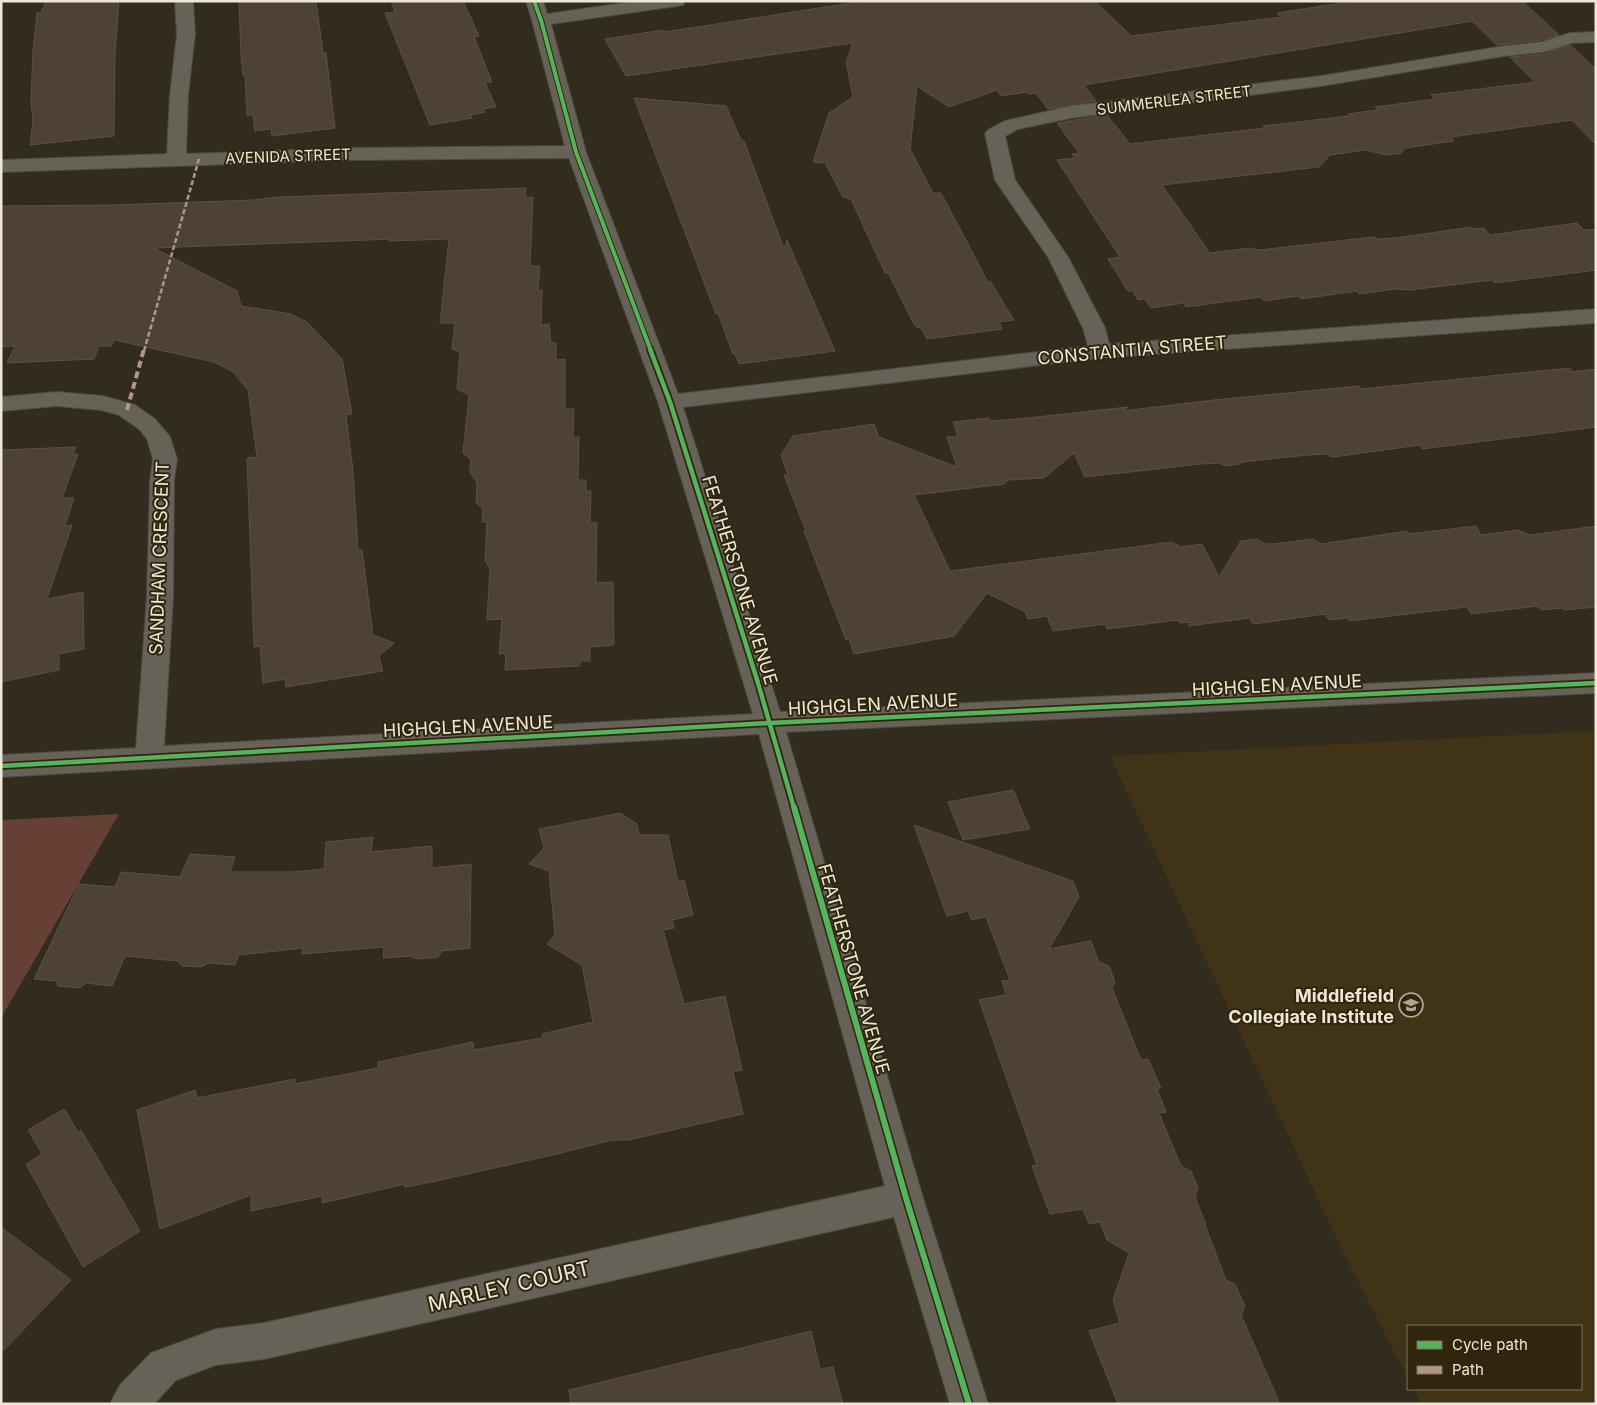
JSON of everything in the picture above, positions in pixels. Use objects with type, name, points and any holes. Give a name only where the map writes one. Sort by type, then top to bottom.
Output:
[{"type":"street","points":[[176,159],[179,95],[186,34],[184,1]]},
{"type":"street","name":"FEATHERSTONE AVENUE","points":[[534,1],[541,20],[576,152],[670,402],[770,723],[906,1198],[969,1404]]},
{"type":"street","points":[[541,20],[677,1]]},
{"type":"street","name":"SUMMERLEA STREET","points":[[1100,351],[1094,328],[1058,257],[1005,180],[995,134],[1012,125],[1071,112],[1321,81],[1467,57],[1544,47],[1570,38],[1596,37]]},
{"type":"street","name":"AVENIDA STREET","points":[[1,166],[349,154],[576,152]]},
{"type":"street","name":"CONSTANTIA STREET","points":[[670,402],[1100,351],[1596,316]]},
{"type":"street","name":"SANDHAM CRESCENT","points":[[1,404],[57,399],[103,403],[127,410],[147,424],[158,437],[165,459],[162,480],[160,598],[149,757]]},
{"type":"street","name":"HIGHGLEN AVENUE","points":[[1,766],[770,723],[1596,683]]},
{"type":"street","name":"MARLEY COURT","points":[[130,1404],[133,1398],[164,1366],[216,1348],[264,1341],[906,1198]]},
{"type":"shaded area","name":"Middlefield Collegiate Institute","points":[[1596,731],[1596,1404],[1421,1404],[1414,1390],[1582,1390],[1582,1325],[1407,1325],[1407,1376],[1344,1254],[1110,756]]},
{"type":"shaded area","points":[[119,814],[1,1018],[1,820]]},
{"type":"building","points":[[45,1],[119,1],[115,53],[114,136],[30,145],[33,121],[31,101],[33,51],[37,13],[41,13]]},
{"type":"building","points":[[239,1],[316,1],[323,53],[326,53],[335,128],[272,136],[271,129],[255,131],[253,115],[247,115],[245,75],[243,75],[241,55]]},
{"type":"building","points":[[391,1],[463,1],[479,36],[474,37],[492,82],[485,83],[496,107],[483,109],[485,112],[470,115],[472,118],[430,125],[385,13],[395,12]]},
{"type":"building","points":[[864,1],[1095,1],[1131,36],[1281,17],[1277,13],[1354,1],[1522,1],[1559,35],[1542,40],[1497,45],[1472,21],[1084,85],[1096,101],[1048,109],[1036,93],[1029,94],[1027,92],[1001,96],[997,90],[949,107],[917,86],[910,149],[933,193],[941,193],[988,282],[990,281],[1014,320],[999,322],[1002,329],[927,339],[922,329],[915,326],[888,273],[885,273],[851,199],[843,197],[825,163],[813,162],[829,113],[853,97],[846,62],[853,43],[626,76],[605,39],[664,30],[665,32]]},
{"type":"building","points":[[1570,45],[1596,69],[1596,145],[1572,120],[1451,137],[1454,141],[1405,148],[1401,153],[1386,155],[1366,150],[1330,155],[1319,167],[1162,185],[1210,253],[1249,248],[1260,250],[1372,237],[1378,239],[1395,238],[1472,227],[1474,229],[1484,228],[1490,235],[1577,223],[1584,230],[1596,229],[1596,270],[1495,283],[1492,280],[1410,290],[1395,289],[1359,294],[1357,291],[1301,299],[1298,296],[1264,301],[1261,297],[1186,307],[1184,303],[1151,308],[1145,299],[1138,300],[1133,291],[1128,291],[1108,259],[1120,257],[1057,160],[1075,158],[1072,154],[1079,153],[1057,123],[1107,115],[1130,144],[1349,116],[1348,114],[1378,110],[1375,107],[1435,99],[1431,95],[1535,82],[1510,57],[1545,54]]},
{"type":"building","points":[[634,98],[726,106],[741,140],[744,141],[784,249],[787,240],[835,351],[739,364],[735,354],[733,354],[718,313],[716,314]]},
{"type":"building","points":[[526,188],[525,198],[533,197],[530,266],[540,266],[538,290],[542,290],[541,325],[549,324],[551,343],[556,343],[556,360],[565,359],[565,409],[574,409],[573,438],[579,437],[578,480],[586,480],[586,491],[591,491],[590,523],[597,523],[596,583],[613,582],[614,645],[590,647],[590,661],[580,661],[580,666],[505,670],[506,653],[499,654],[502,619],[487,620],[490,568],[485,561],[487,522],[482,522],[483,508],[476,503],[477,483],[470,472],[471,459],[463,453],[469,395],[457,389],[460,352],[452,349],[455,323],[440,323],[449,239],[389,241],[393,239],[154,248],[237,291],[241,306],[291,314],[307,322],[342,359],[352,414],[346,415],[353,471],[358,550],[362,550],[373,635],[394,643],[379,656],[383,671],[286,687],[285,679],[263,683],[260,646],[254,647],[247,458],[257,457],[248,390],[233,372],[214,362],[114,340],[111,346],[99,346],[94,359],[7,363],[15,346],[1,347],[1,206],[114,205]]},
{"type":"building","points":[[1570,368],[1572,372],[1596,369],[1596,427],[1422,449],[1420,445],[1333,457],[1325,454],[1307,455],[1242,462],[1226,466],[1219,463],[1201,464],[1085,477],[1074,453],[1044,478],[1008,480],[1004,484],[914,495],[950,571],[1172,542],[1181,547],[1202,544],[1219,577],[1241,541],[1256,539],[1265,544],[1273,544],[1312,539],[1321,544],[1407,531],[1409,534],[1476,526],[1481,535],[1518,530],[1530,535],[1596,526],[1596,607],[1541,610],[1538,606],[1471,614],[1467,607],[1349,621],[1348,618],[1329,620],[1325,614],[1253,624],[1250,618],[1188,626],[1191,622],[1180,623],[1178,620],[1107,629],[1105,624],[1053,631],[1047,616],[1028,619],[1025,612],[987,593],[954,636],[854,654],[849,639],[846,640],[804,531],[806,531],[784,475],[788,475],[781,455],[793,436],[874,424],[879,437],[957,467],[947,437],[958,436],[953,422],[989,418],[990,421],[1028,418],[1128,407],[1123,411],[1359,386],[1361,389]]},
{"type":"building","points":[[76,447],[73,454],[78,454],[62,498],[74,498],[65,526],[72,525],[47,599],[83,592],[84,649],[59,654],[59,670],[1,682],[1,450]]},
{"type":"building","points":[[1013,790],[1030,829],[963,840],[948,802]]},
{"type":"building","points":[[620,813],[637,824],[639,835],[668,835],[678,882],[684,880],[693,915],[672,920],[674,928],[663,930],[684,1004],[725,996],[742,1070],[733,1072],[743,1114],[628,1140],[612,1140],[436,1181],[405,1187],[405,1184],[322,1203],[322,1196],[251,1211],[251,1195],[160,1229],[137,1110],[195,1090],[197,1098],[295,1079],[295,1084],[378,1068],[378,1062],[473,1042],[474,1050],[542,1038],[542,1034],[593,1022],[582,965],[547,944],[555,935],[549,871],[529,864],[544,848],[539,829]]},
{"type":"building","points":[[914,825],[1073,881],[1079,897],[1049,949],[1091,941],[1099,962],[1109,966],[1115,982],[1112,988],[1141,1060],[1148,1059],[1161,1088],[1157,1089],[1166,1112],[1159,1113],[1181,1166],[1191,1171],[1198,1188],[1195,1197],[1226,1280],[1235,1284],[1245,1306],[1241,1315],[1280,1404],[1118,1404],[1089,1331],[1120,1323],[1113,1300],[1129,1253],[1107,1240],[1100,1222],[1089,1224],[1083,1209],[1050,1214],[1032,1166],[1037,1165],[979,1000],[1006,995],[1002,981],[1010,980],[986,917],[972,920],[968,911],[947,916]]},
{"type":"building","points":[[373,837],[371,852],[432,846],[432,868],[471,864],[470,948],[442,951],[438,957],[417,959],[411,956],[383,958],[384,947],[302,954],[303,948],[239,955],[235,965],[209,963],[201,967],[182,966],[177,961],[125,956],[112,986],[86,983],[80,988],[58,986],[57,981],[34,979],[79,884],[115,887],[121,872],[180,877],[190,854],[235,857],[230,872],[294,872],[324,869],[326,842]]},
{"type":"building","points":[[64,1109],[78,1132],[81,1130],[140,1231],[83,1267],[26,1164],[42,1154],[28,1130]]},
{"type":"building","points":[[1,1227],[71,1280],[1,1353]]},
{"type":"building","points":[[811,1331],[820,1369],[833,1367],[843,1404],[571,1404],[569,1390]]},
{"type":"marked path","points":[[127,410],[199,159]]},
{"type":"cycle path","points":[[534,1],[541,20],[576,152],[670,402],[758,683],[906,1198],[969,1404]]},
{"type":"cycle path","points":[[1,766],[770,723],[1596,683]]},
{"type":"place","name":"Middlefield Collegiate Institute","points":[[1411,1005]]}]
